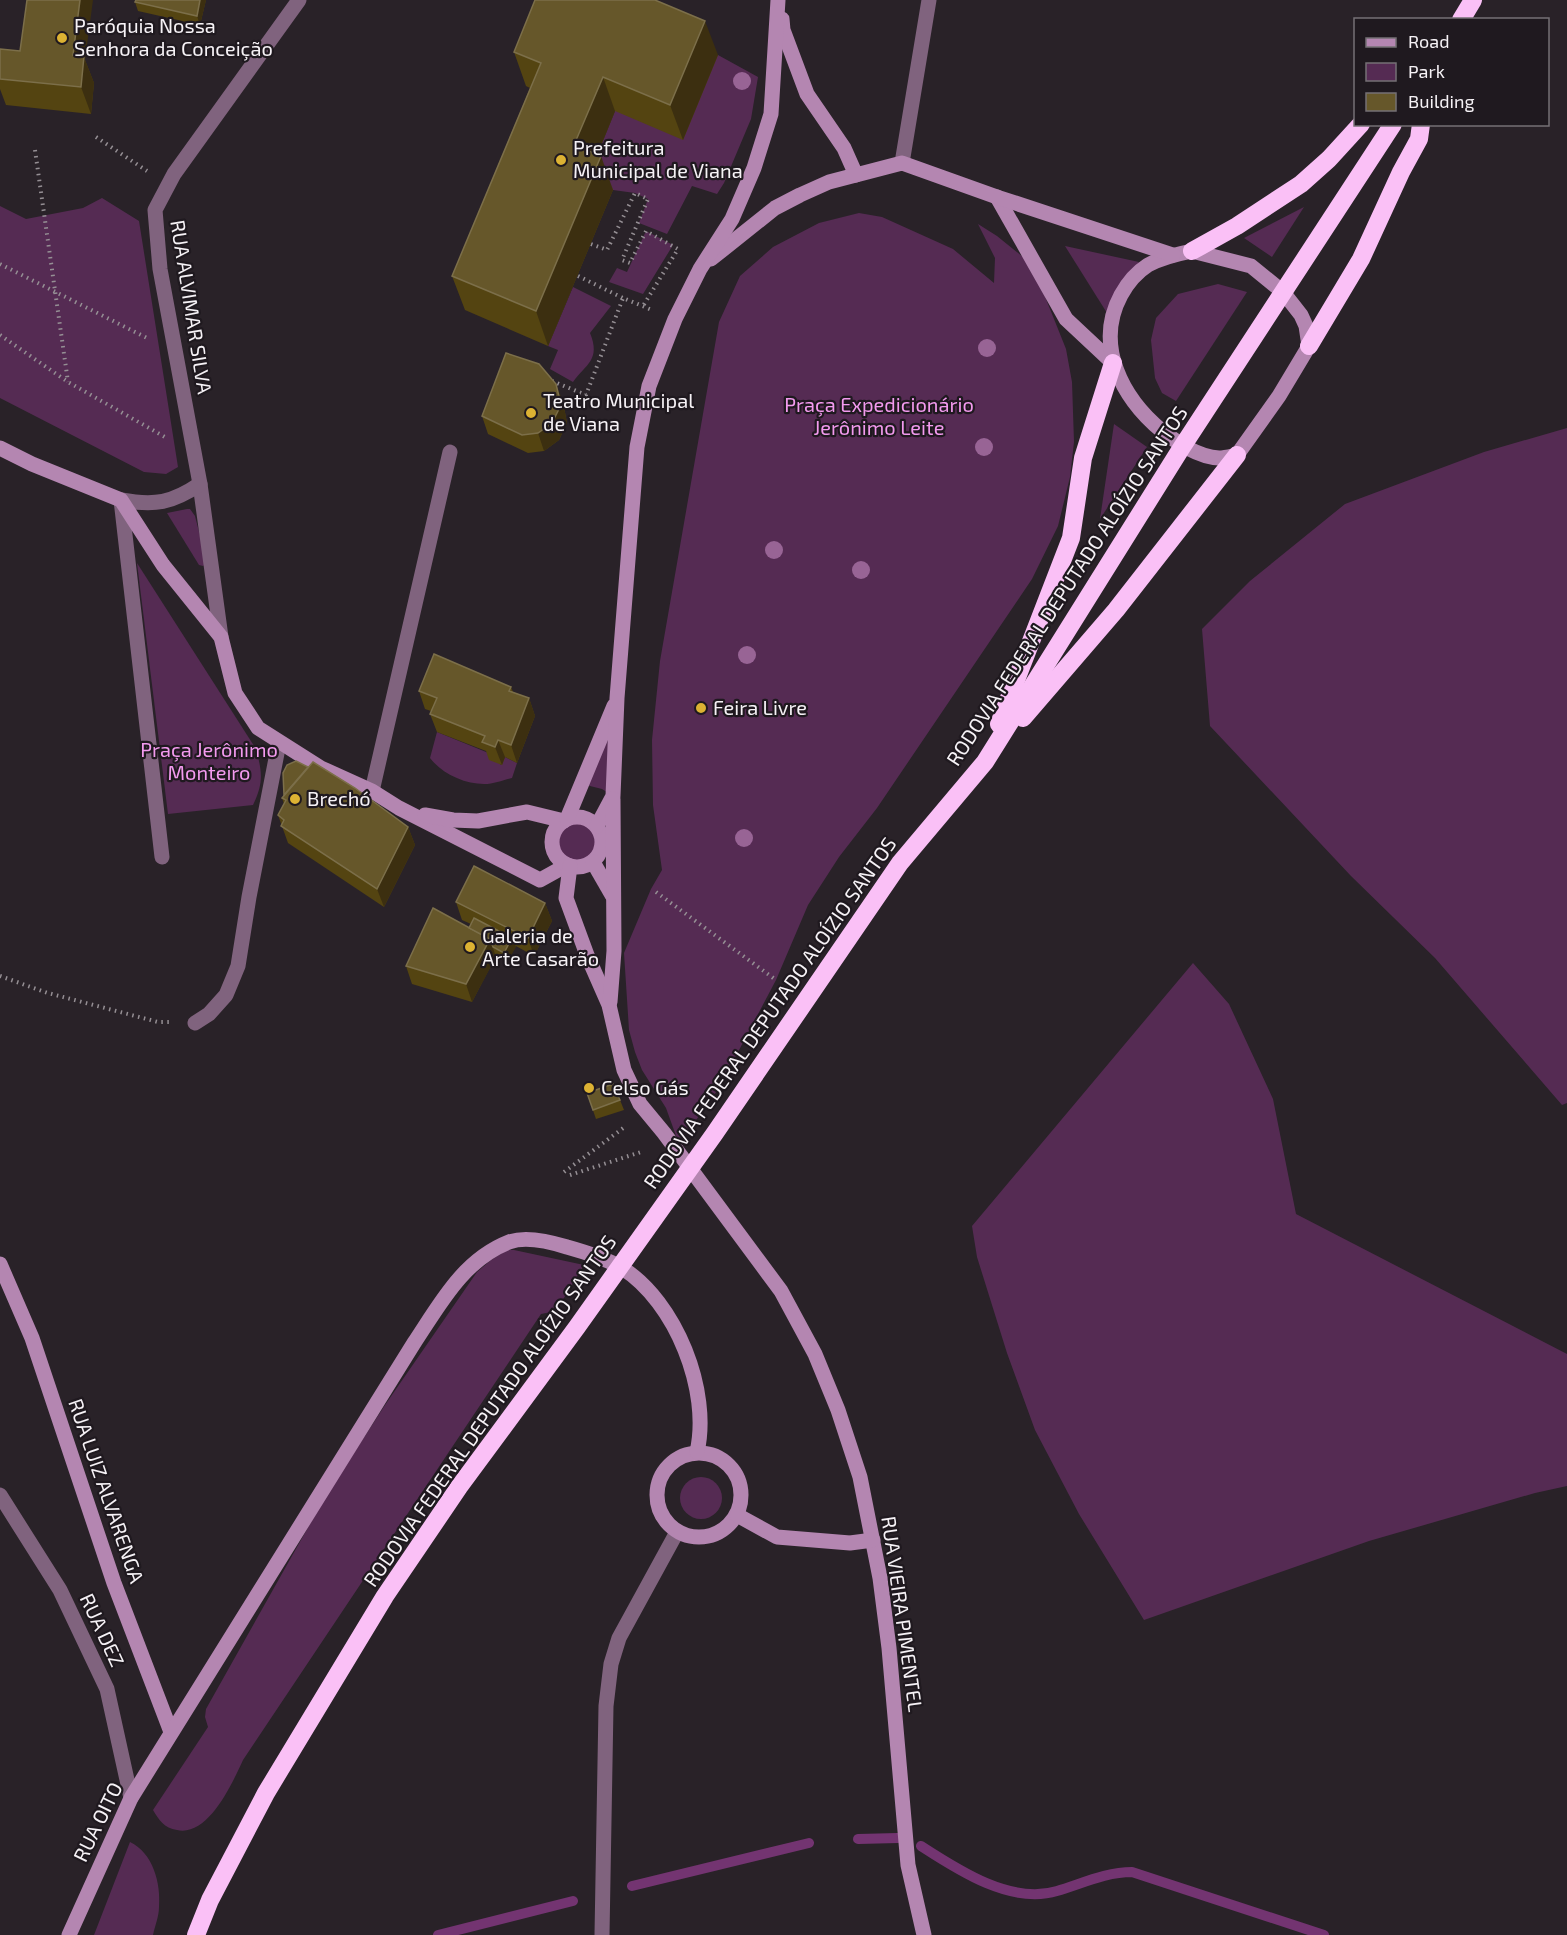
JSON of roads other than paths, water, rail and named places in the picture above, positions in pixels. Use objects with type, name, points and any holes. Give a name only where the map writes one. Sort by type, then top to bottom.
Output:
[{"type":"highway","points":[[1462,18],[1473,0]]},
{"type":"highway","points":[[1192,251],[1237,226],[1301,184],[1329,159],[1359,126]]},
{"type":"highway","name":"RODOVIA FEDERAL DEPUTADO ALOÍZIO SANTOS","points":[[196,1935],[210,1900],[266,1793],[385,1596],[459,1487],[577,1327],[715,1133],[900,862],[985,762],[1182,447],[1392,126]]},
{"type":"highway","points":[[1309,346],[1361,259],[1401,172],[1419,139],[1421,126]]},
{"type":"highway","points":[[985,762],[1071,538],[1083,458],[1113,363]]},
{"type":"highway","points":[[985,762],[1116,610],[1237,455]]},
{"type":"street","name":"RUA ALVIMAR SILVA","points":[[221,637],[201,484],[159,269],[155,210],[167,185],[299,0]]},
{"type":"street","points":[[779,0],[783,30],[807,94],[844,148],[856,175]]},
{"type":"street","points":[[609,1005],[614,951],[613,796],[617,698],[637,447],[649,386],[675,319],[700,269],[732,219],[744,194],[771,114],[779,0]]},
{"type":"street","points":[[902,163],[929,0]]},
{"type":"street","points":[[700,269],[775,208],[829,182],[902,163],[1173,255]]},
{"type":"street","points":[[997,197],[1066,319],[1113,363]]},
{"type":"street","points":[[1192,251],[1251,266],[1283,292],[1306,326],[1309,346],[1279,396],[1237,455],[1219,458],[1182,447],[1145,417],[1127,391],[1113,363],[1109,336],[1114,309],[1127,284],[1148,266],[1173,255],[1192,251]]},
{"type":"street","points":[[0,448],[32,464],[121,500],[142,504],[163,503],[182,497],[201,484]]},
{"type":"street","points":[[372,791],[450,452]]},
{"type":"street","points":[[121,500],[163,565],[221,637],[235,693],[258,728],[279,743],[321,768],[372,791],[399,808],[540,880],[568,866],[578,867],[593,862],[598,856],[602,841],[597,826],[583,818],[566,820],[527,812],[478,821],[453,820],[425,815],[405,807],[399,808]]},
{"type":"street","points":[[121,500],[162,857]]},
{"type":"street","points":[[568,866],[557,857],[552,843],[554,832],[566,820],[617,698]]},
{"type":"street","points":[[195,1023],[209,1014],[226,995],[238,966],[279,743]]},
{"type":"street","points":[[597,826],[613,796]]},
{"type":"street","points":[[593,862],[614,897]]},
{"type":"street","points":[[568,866],[566,898],[609,1005]]},
{"type":"street","name":"RUA VIEIRA PIMENTEL","points":[[609,1005],[624,1070],[640,1104],[781,1291],[814,1354],[838,1410],[860,1477],[873,1540],[890,1648],[908,1865],[924,1935]]},
{"type":"street","name":"RUA OITO","points":[[69,1935],[131,1798],[414,1343],[454,1283],[479,1257],[511,1241],[545,1240],[589,1254],[622,1268],[653,1296],[676,1327],[696,1384],[701,1433],[697,1452]]},
{"type":"street","name":"RUA LUIZ ALVARENGA","points":[[0,1264],[32,1338],[114,1582],[171,1732]]},
{"type":"street","points":[[697,1452],[716,1456],[731,1467],[741,1489],[741,1502],[737,1515],[728,1526],[713,1536],[694,1538],[677,1532],[663,1519],[658,1505],[656,1491],[663,1472],[675,1459],[697,1452]]},
{"type":"street","name":"RUA DEZ","points":[[0,1495],[60,1590],[107,1689],[131,1798]]},
{"type":"street","points":[[737,1515],[777,1537],[850,1543],[873,1540]]},
{"type":"street","points":[[602,1935],[606,1706],[611,1664],[619,1638],[677,1532]]},
{"type":"waterway","points":[[858,1839],[898,1838]]},
{"type":"waterway","points":[[632,1886],[809,1843]]},
{"type":"waterway","points":[[921,1846],[986,1883],[1022,1893],[1039,1894],[1057,1891],[1103,1876],[1132,1872],[1324,1935]]},
{"type":"waterway","points":[[438,1935],[573,1901]]},
{"type":"place","name":"Paróquia Nossa Senhora da Conceição","points":[[62,38]]},
{"type":"place","name":"Prefeitura Municipal de Viana","points":[[561,160]]},
{"type":"place","name":"Teatro Municipal de Viana","points":[[531,413]]},
{"type":"place","name":"Feira Livre","points":[[701,708]]},
{"type":"place","name":"Brechó","points":[[295,799]]},
{"type":"place","name":"Galeria de Arte Casarão","points":[[470,947]]},
{"type":"place","name":"Celso Gás","points":[[589,1088]]},
{"type":"park label","name":"Praça Expedicionário Jerônimo Leite","points":[[879,416]]},
{"type":"park label","name":"Praça Jerônimo Monteiro","points":[[209,762]]}]
